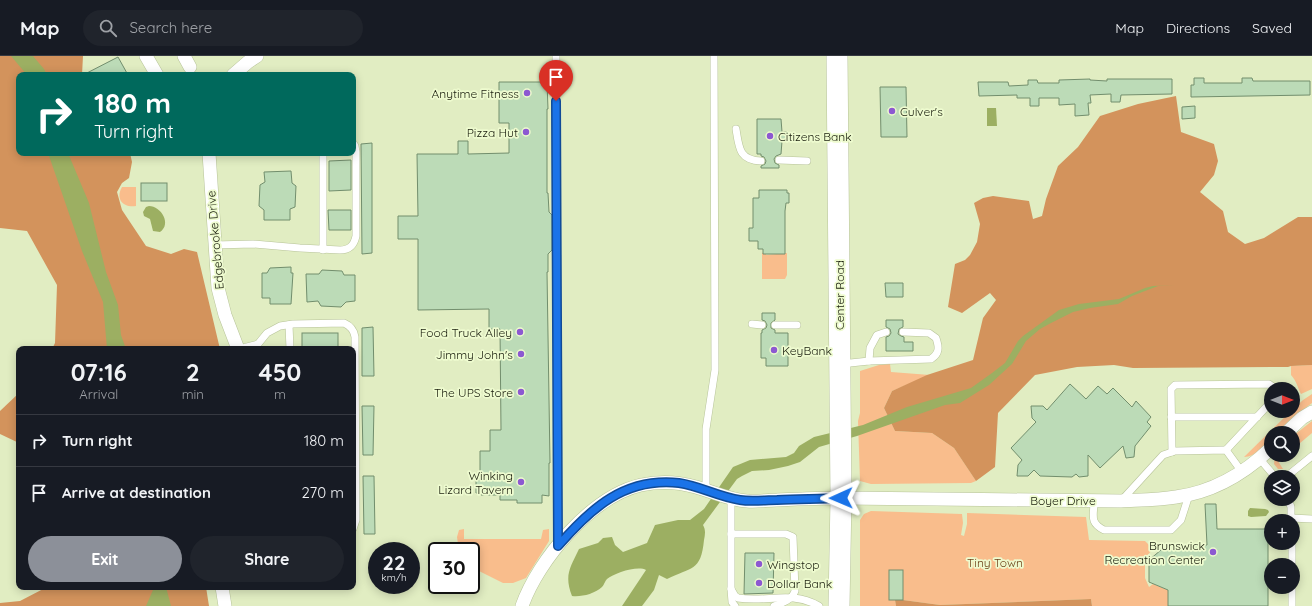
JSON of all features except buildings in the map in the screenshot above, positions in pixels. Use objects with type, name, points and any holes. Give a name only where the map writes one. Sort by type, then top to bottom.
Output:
[{"type":"main road","name":"Center Road","points":[[837,56],[841,498],[840,606]]},
{"type":"street","points":[[146,56],[155,72]]},
{"type":"street","points":[[236,72],[257,56]]},
{"type":"street","name":"Edgebrooke Drive","points":[[209,156],[217,277],[221,300],[237,346]]},
{"type":"street","points":[[1293,426],[1302,418],[1312,412]]},
{"type":"street","name":"Boyer Drive","points":[[522,606],[537,576],[569,533],[590,512],[606,500],[623,491],[641,485],[660,482],[679,483],[718,495],[748,501],[841,498],[1121,501],[1176,497],[1189,495],[1216,487],[1242,472],[1264,455]]},
{"type":"street","points":[[222,590],[225,606]]},
{"type":"lane","points":[[556,56],[558,546]]},
{"type":"lane","points":[[714,56],[715,370],[706,429],[718,495],[731,534],[731,589],[732,602],[735,606]]},
{"type":"lane","points":[[736,130],[738,145],[744,156],[748,159],[761,161]]},
{"type":"lane","points":[[323,156],[323,250]]},
{"type":"lane","points":[[215,245],[253,244],[323,250],[345,250],[352,246],[355,242],[356,156]]},
{"type":"lane","points":[[779,160],[807,161]]},
{"type":"lane","points":[[260,346],[267,333],[280,326],[344,323],[348,324],[353,330],[354,346]]},
{"type":"lane","points":[[752,324],[762,325]]},
{"type":"lane","points":[[289,325],[290,346]]},
{"type":"lane","points":[[775,325],[797,325]]},
{"type":"lane","points":[[869,361],[870,348],[877,334],[886,332]]},
{"type":"lane","points":[[839,364],[863,363],[869,361],[932,359],[937,356],[940,347],[936,338],[929,333],[904,332]]},
{"type":"lane","points":[[1172,452],[1171,389],[1175,385],[1264,384]]},
{"type":"lane","points":[[1121,501],[1163,455],[1175,451],[1226,450],[1264,410]]},
{"type":"lane","points":[[1171,417],[1257,417]]},
{"type":"lane","points":[[1226,450],[1242,472]]},
{"type":"lane","points":[[1295,470],[1312,456]]},
{"type":"lane","points":[[1260,459],[1269,470]]},
{"type":"lane","points":[[1094,500],[1093,522],[1095,525],[1104,530],[1171,530],[1181,520],[1189,495]]},
{"type":"lane","points":[[1300,519],[1312,518]]},
{"type":"lane","points":[[731,534],[786,534],[793,537],[795,591],[792,597],[774,606]]},
{"type":"lane","points":[[731,589],[735,596],[742,598],[792,597],[811,602],[819,606]]},
{"type":"lane","points":[[1292,594],[1292,606]]},
{"type":"green space","points":[[122,187],[136,187],[136,206],[127,206],[122,202],[119,195]]},
{"type":"green space","points":[[766,249],[766,255],[787,253],[787,275],[785,279],[762,279],[762,253]]},
{"type":"green space","points":[[890,364],[891,372],[930,375],[892,391],[884,408],[895,431],[932,433],[954,448],[976,481],[971,483],[871,484],[860,481],[858,421],[860,413],[860,371],[879,365]]},
{"type":"green space","points":[[1312,365],[1312,389],[1301,394],[1300,382],[1296,382],[1291,375],[1291,366]]},
{"type":"green space","points":[[1312,394],[1312,403],[1300,412],[1300,403]]},
{"type":"green space","points":[[1284,418],[1292,418],[1283,426],[1276,426]]},
{"type":"green space","points":[[1312,421],[1312,433],[1300,443],[1300,430]]},
{"type":"green space","points":[[1264,437],[1264,445],[1259,450],[1248,457],[1244,457]]},
{"type":"green space","points":[[1274,462],[1279,462],[1283,469],[1278,469]]},
{"type":"green space","name":"Tiny Town","points":[[871,511],[962,514],[963,523],[961,535],[964,536],[967,524],[967,513],[1086,517],[1089,540],[1145,541],[1153,549],[1145,558],[1145,578],[1149,587],[1153,584],[1168,590],[1168,606],[1092,606],[1091,599],[940,605],[903,600],[902,570],[889,571],[889,600],[895,600],[896,606],[860,606],[860,520],[864,514]]},
{"type":"green space","points":[[464,529],[464,539],[541,539],[543,530],[549,529],[549,541],[526,578],[513,583],[503,583],[480,572],[480,542],[458,542],[457,537],[459,530]]},
{"type":"shaded area","points":[[0,56],[83,56],[82,72],[16,72],[16,156],[131,156],[132,162],[129,178],[122,183],[117,192],[122,210],[146,246],[171,254],[184,249],[197,252],[219,346],[54,346],[55,343],[57,285],[27,231],[0,228]]},
{"type":"shaded area","points":[[11,56],[33,56],[46,72],[24,72]]},
{"type":"shaded area","points":[[1176,96],[1181,132],[1214,144],[1218,161],[1214,175],[1200,192],[1223,211],[1228,232],[1245,244],[1264,238],[1298,217],[1312,217],[1312,365],[1288,367],[1133,368],[1114,365],[1077,367],[1035,375],[998,413],[995,467],[976,481],[954,448],[932,433],[895,431],[884,408],[892,391],[927,375],[973,360],[983,318],[996,300],[990,293],[962,313],[948,307],[955,264],[965,260],[970,255],[977,242],[980,224],[974,203],[983,198],[993,196],[1029,201],[1033,219],[1042,216],[1046,199],[1058,166],[1078,147],[1100,116],[1138,104]]},
{"type":"shaded area","points":[[987,108],[996,108],[997,126],[987,126]]},
{"type":"shaded area","points":[[49,156],[69,156],[89,203],[106,272],[118,305],[121,335],[125,346],[107,346],[103,302],[82,251]]},
{"type":"shaded area","points":[[149,206],[157,209],[164,216],[165,225],[160,232],[153,231],[150,219],[144,216],[143,212],[146,207]]},
{"type":"shaded area","points":[[1175,285],[1158,286],[1132,296],[1118,304],[1073,312],[1040,329],[1026,341],[1012,364],[989,385],[960,403],[945,405],[857,436],[819,447],[800,462],[769,470],[752,471],[737,479],[703,525],[705,536],[703,550],[697,563],[688,570],[667,579],[659,575],[654,590],[642,606],[622,606],[646,570],[638,568],[620,572],[610,577],[602,587],[595,592],[580,596],[572,596],[568,577],[579,549],[598,543],[603,538],[612,537],[615,545],[623,552],[647,543],[655,525],[678,520],[690,520],[704,509],[733,467],[750,460],[786,457],[794,453],[799,446],[814,437],[863,425],[907,407],[971,388],[1005,363],[1018,341],[1023,336],[1059,310],[1079,304],[1119,299],[1153,286]]},
{"type":"shaded area","points":[[16,396],[16,442],[0,434],[0,411]]},
{"type":"shaded area","points":[[1250,508],[1265,509],[1269,512],[1268,514],[1264,514],[1264,516],[1251,517],[1248,516],[1248,511]]},
{"type":"shaded area","points":[[41,590],[206,590],[209,606],[0,606],[0,603],[20,601]]},
{"type":"shaded area","points":[[153,590],[167,590],[171,606],[146,606]]},
{"type":"shaded area","points":[[1091,599],[1092,606],[896,606],[895,600],[940,605]]},
{"type":"place","name":"Anytime Fitness","points":[[527,93]]},
{"type":"place","name":"Culver's","points":[[892,111]]},
{"type":"place","name":"Pizza Hut","points":[[526,132]]},
{"type":"place","name":"Citizens Bank","points":[[770,136]]},
{"type":"place","name":"Food Truck Alley","points":[[520,332]]},
{"type":"place","name":"KeyBank","points":[[774,350]]},
{"type":"place","name":"Jimmy John's","points":[[521,354]]},
{"type":"place","name":"The UPS Store","points":[[521,392]]},
{"type":"place","name":"Winking Lizard Tavern","points":[[521,482]]},
{"type":"place","name":"Brunswick Recreation Center","points":[[1213,552]]},
{"type":"place","name":"Wingstop","points":[[759,564]]},
{"type":"place","name":"Dollar Bank","points":[[759,583]]},
{"type":"route","points":[[556,101],[558,270],[558,546],[590,512],[606,500],[623,491],[641,485],[660,482],[679,483],[731,499],[748,501],[841,498]]}]
